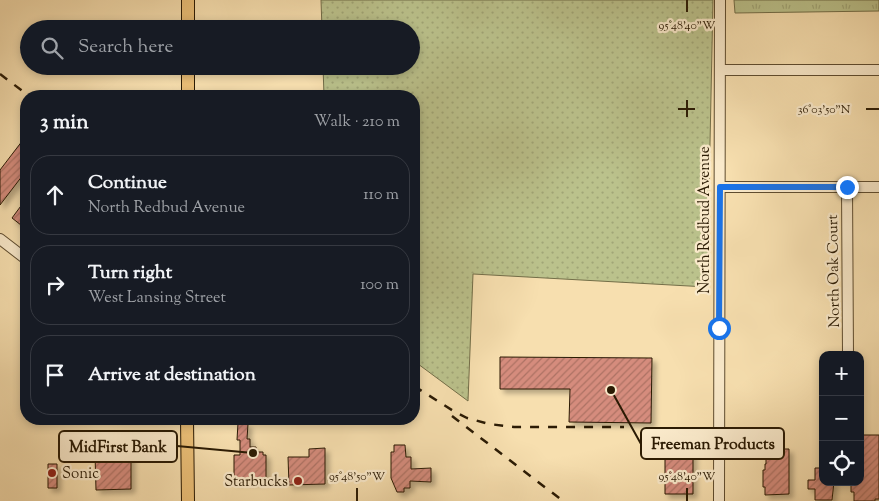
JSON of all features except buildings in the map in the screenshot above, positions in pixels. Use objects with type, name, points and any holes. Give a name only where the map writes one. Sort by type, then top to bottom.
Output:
[{"type":"main road","points":[[188,0],[188,20]]},
{"type":"main road","points":[[188,75],[188,90]]},
{"type":"main road","points":[[187,425],[188,501]]},
{"type":"street","name":"North Redbud Avenue","points":[[719,501],[720,0]]},
{"type":"street","points":[[720,70],[879,70]]},
{"type":"street","points":[[720,187],[879,187]]},
{"type":"street","name":"North Oak Court","points":[[847,187],[848,351]]},
{"type":"street","points":[[0,239],[20,255]]},
{"type":"green space","points":[[321,0],[713,0],[707,287],[473,274],[468,401],[420,365],[420,90],[324,90],[323,75],[420,75],[420,20],[322,20]]},
{"type":"green space","points":[[734,0],[879,0],[879,11],[735,13]]},
{"type":"railway","points":[[0,74],[21,90]]},
{"type":"railway","points":[[420,390],[467,418],[489,424],[514,427],[624,427]]},
{"type":"railway","points":[[452,416],[563,501]]},
{"type":"place","name":"Freeman Products","points":[[611,390]]},
{"type":"place","name":"MidFirst Bank","points":[[253,453]]},
{"type":"place","name":"Sonic","points":[[52,473]]},
{"type":"place","name":"Starbucks","points":[[298,481]]},
{"type":"route","points":[[719,328],[720,187],[847,187]]}]
